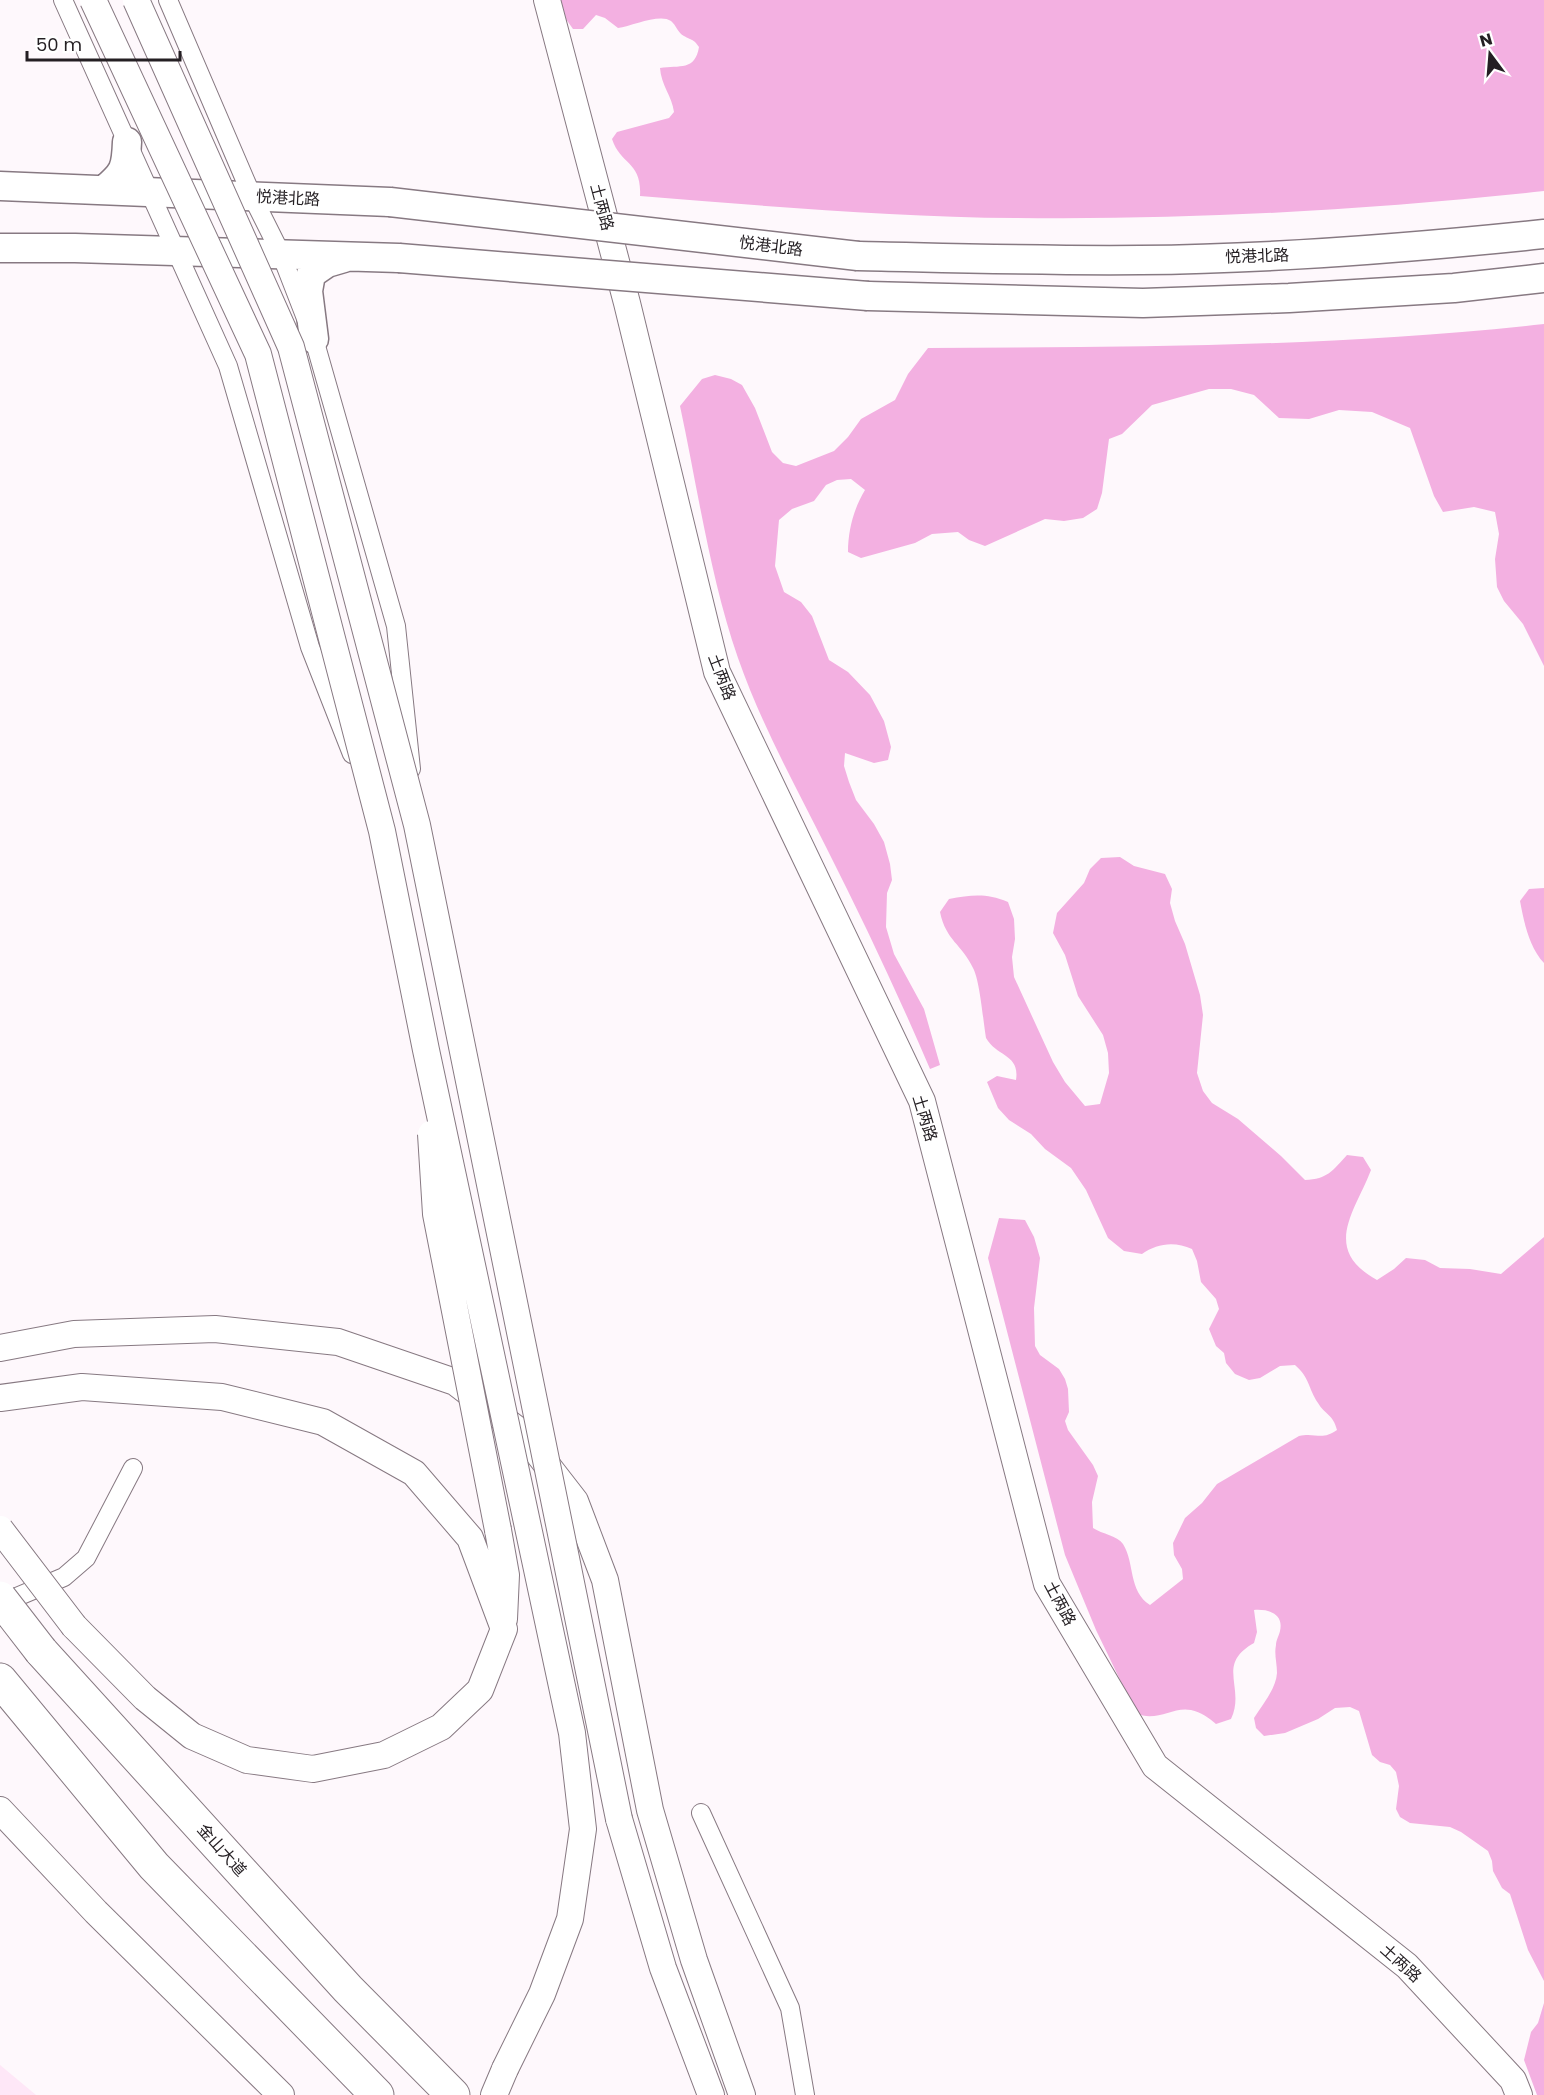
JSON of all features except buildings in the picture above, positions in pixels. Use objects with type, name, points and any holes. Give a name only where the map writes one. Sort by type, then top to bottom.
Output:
[{"type":"highway","name":"金山大道","points":[[0,1598],[41,1651],[348,1989],[453,2095]]},
{"type":"highway","points":[[1,1682],[154,1866],[377,2095]]},
{"type":"main road","points":[[93,0],[258,354],[382,831],[426,1050],[572,1732],[583,1829],[570,1918],[542,1994],[494,2095]]},
{"type":"main road","points":[[136,0],[291,347],[417,825],[619,1819],[663,1968],[711,2095]]},
{"type":"main road","name":"土两路","points":[[547,0],[627,303],[717,672],[922,1101],[1047,1584],[1155,1766],[1407,1966],[1513,2080],[1519,2095]]},
{"type":"main road","points":[[104,190],[118,177],[126,164],[127,142]]},
{"type":"main road","name":"悦港北路","points":[[0,186],[390,202],[858,256],[1141,260],[1274,256],[1448,244],[1544,234]]},
{"type":"main road","points":[[0,248],[75,248],[399,258],[868,296],[1143,303],[1288,298],[1454,288],[1544,278]]},
{"type":"main road","points":[[314,339],[308,291],[311,274],[327,263],[350,257]]},
{"type":"main road","points":[[0,1529],[74,1626],[146,1698],[192,1737],[247,1760],[313,1770],[384,1755],[441,1727],[480,1690],[504,1629],[506,1575],[436,1214],[426,1050]]},
{"type":"main road","points":[[0,1348],[74,1334],[215,1329],[338,1342],[455,1382],[523,1434],[575,1501],[605,1580],[650,1810],[694,1960],[741,2095]]},
{"type":"main road","points":[[0,1398],[82,1387],[222,1397],[322,1422],[414,1473],[470,1538],[504,1629]]},
{"type":"main road","points":[[0,1810],[96,1912],[281,2095]]},
{"type":"street","points":[[63,0],[228,366],[310,647],[382,831]]},
{"type":"street","points":[[168,0],[252,196],[281,254],[314,339],[396,626],[417,825]]},
{"type":"street","points":[[0,1604],[64,1577],[86,1558],[133,1468]]},
{"type":"street","points":[[701,1813],[790,2008],[805,2095]]},
{"type":"shaded area","points":[[561,0],[1544,0],[1544,191],[1413,204],[1281,212],[1083,218],[876,213],[640,196],[638,176],[620,154],[612,139],[617,132],[669,118],[674,112],[660,68],[690,63],[697,55],[699,47],[694,41],[682,35],[671,21],[660,18],[618,28],[605,18],[596,15],[583,29],[573,29],[566,19]]},
{"type":"shaded area","points":[[1544,324],[1544,666],[1523,624],[1504,601],[1497,587],[1495,559],[1499,534],[1495,512],[1474,507],[1443,512],[1434,496],[1410,428],[1372,412],[1339,410],[1309,419],[1279,418],[1254,395],[1231,389],[1209,389],[1152,405],[1122,434],[1109,439],[1102,493],[1097,509],[1083,518],[1064,521],[1045,519],[985,546],[969,540],[958,532],[932,534],[915,543],[861,558],[848,552],[852,520],[865,490],[851,479],[837,480],[826,485],[814,501],[792,509],[779,520],[775,566],[784,592],[801,602],[812,616],[829,660],[848,672],[870,695],[884,721],[891,747],[888,760],[874,763],[845,753],[844,766],[856,800],[884,842],[892,880],[887,893],[886,927],[894,954],[924,1009],[940,1065],[930,1069],[867,930],[768,730],[738,658],[712,565],[680,406],[702,379],[715,375],[731,379],[742,385],[755,408],[772,452],[783,463],[796,466],[834,451],[861,419],[895,400],[908,374],[928,348],[1159,346],[1313,341],[1467,332]]},
{"type":"shaded area","points":[[1120,857],[1134,866],[1165,874],[1172,889],[1170,903],[1185,944],[1200,995],[1203,1015],[1197,1073],[1203,1091],[1212,1103],[1238,1119],[1305,1180],[1324,1176],[1347,1155],[1363,1157],[1371,1170],[1347,1229],[1346,1243],[1350,1256],[1360,1268],[1377,1280],[1406,1258],[1425,1260],[1440,1268],[1470,1269],[1501,1274],[1544,1237],[1544,1981],[1528,1950],[1510,1894],[1502,1888],[1493,1871],[1488,1851],[1450,1827],[1410,1823],[1400,1817],[1396,1809],[1399,1786],[1396,1772],[1390,1765],[1380,1762],[1372,1755],[1359,1711],[1350,1707],[1335,1708],[1318,1719],[1285,1733],[1264,1736],[1256,1728],[1254,1718],[1268,1697],[1277,1673],[1275,1648],[1281,1625],[1274,1613],[1254,1610],[1257,1632],[1254,1643],[1242,1651],[1234,1668],[1235,1707],[1231,1719],[1216,1724],[1198,1712],[1184,1709],[1143,1716],[1136,1713],[1096,1630],[1065,1555],[988,1258],[999,1218],[1025,1220],[1034,1237],[1040,1258],[1034,1308],[1035,1346],[1040,1355],[1059,1369],[1065,1379],[1069,1412],[1065,1421],[1068,1430],[1093,1465],[1098,1476],[1092,1502],[1093,1528],[1123,1544],[1138,1592],[1150,1605],[1183,1579],[1182,1569],[1174,1555],[1173,1543],[1185,1518],[1202,1503],[1217,1484],[1299,1436],[1323,1436],[1337,1430],[1331,1418],[1315,1398],[1304,1374],[1295,1365],[1280,1366],[1260,1378],[1249,1380],[1235,1374],[1226,1363],[1224,1353],[1216,1346],[1209,1329],[1219,1309],[1216,1299],[1201,1282],[1192,1249],[1166,1244],[1154,1247],[1142,1254],[1124,1251],[1108,1238],[1086,1190],[1071,1168],[1045,1149],[1031,1134],[1009,1120],[998,1108],[987,1082],[997,1076],[1016,1080],[1015,1065],[986,1038],[975,974],[969,960],[946,930],[940,912],[949,899],[986,896],[1008,902],[1014,919],[1015,939],[1012,957],[1014,977],[1053,1062],[1065,1082],[1085,1106],[1100,1104],[1109,1073],[1108,1053],[1103,1035],[1078,996],[1065,955],[1053,933],[1057,913],[1084,883],[1090,869],[1101,858]]},
{"type":"shaded area","points":[[1544,888],[1544,963],[1531,942],[1520,901],[1529,889]]},
{"type":"shaded area","points":[[1544,2003],[1544,2095],[1537,2095],[1524,2060],[1531,2032],[1538,2023]]},
{"type":"shaded area","points":[[0,2065],[36,2095],[0,2095]]}]
